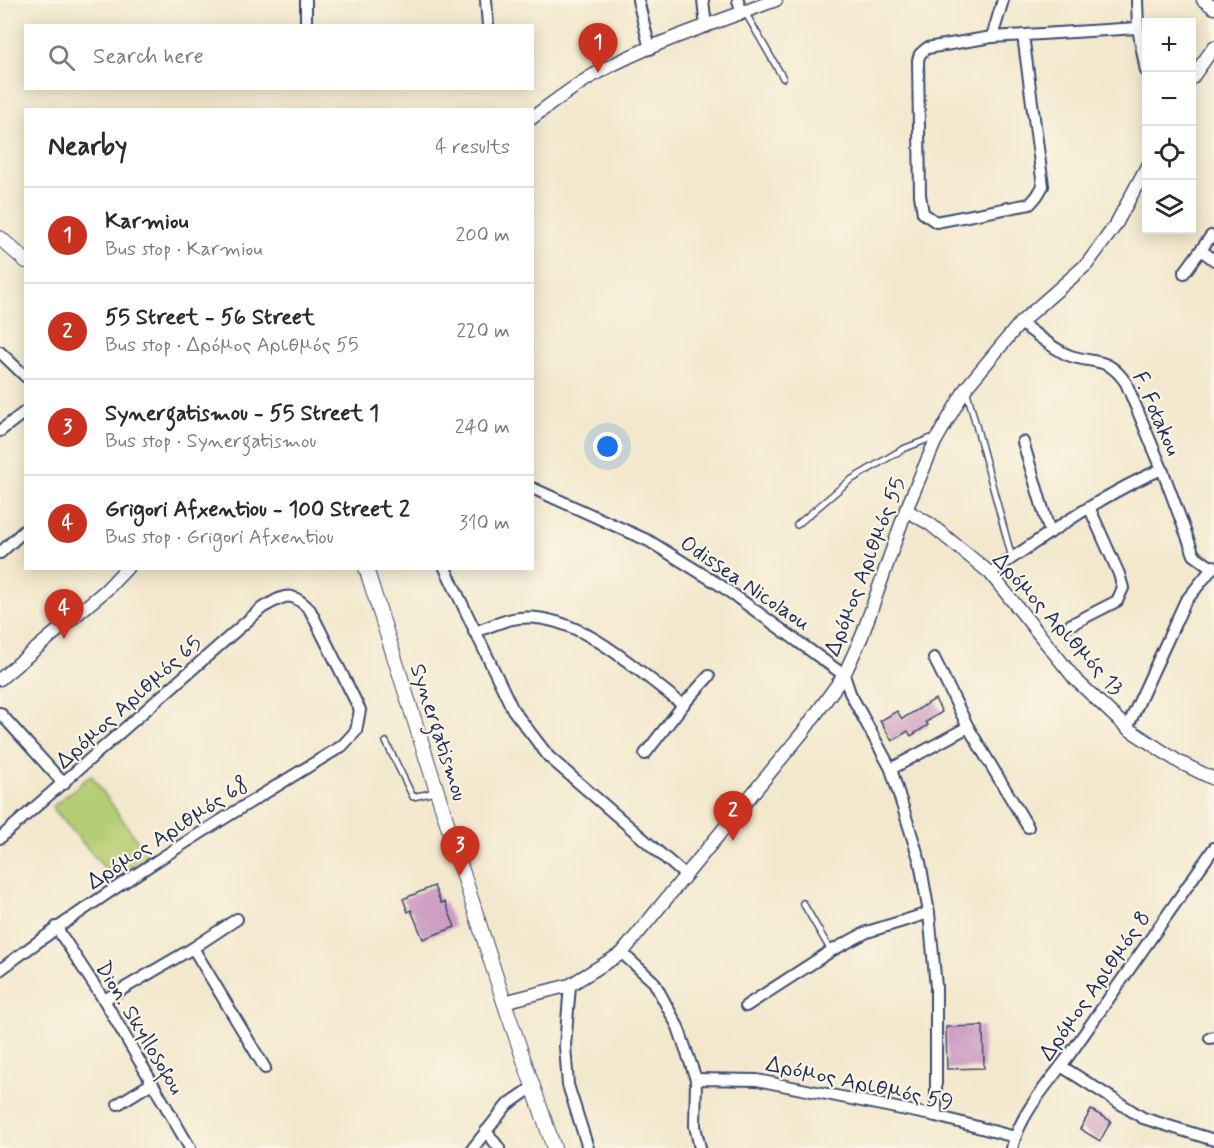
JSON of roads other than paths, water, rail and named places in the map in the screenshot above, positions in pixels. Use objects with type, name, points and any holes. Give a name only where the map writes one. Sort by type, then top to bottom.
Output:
[{"type":"main road","points":[[0,238],[24,259]]},
{"type":"main road","name":"Synergatismou","points":[[367,570],[504,1002],[554,1148]]},
{"type":"street","points":[[486,0],[488,24]]},
{"type":"street","points":[[638,0],[650,49]]},
{"type":"street","points":[[703,0],[706,27]]},
{"type":"street","points":[[738,0],[743,13]]},
{"type":"street","points":[[534,116],[598,73],[650,49],[776,0]]},
{"type":"street","points":[[992,36],[1003,0]]},
{"type":"street","points":[[1137,0],[1138,28],[1142,50]]},
{"type":"street","points":[[1203,0],[1214,8]]},
{"type":"street","points":[[306,24],[308,1]]},
{"type":"street","points":[[1023,35],[1042,186],[1037,196],[1029,204],[936,222],[923,213],[920,195],[918,60],[920,54],[927,48],[992,36],[1138,28]]},
{"type":"street","points":[[1195,72],[1214,47]]},
{"type":"street","name":"Δρόμος Αριθμός 55","points":[[504,1002],[570,986],[622,953],[803,732],[844,675],[862,636],[906,510],[939,435],[966,388],[1020,323],[1087,264],[1115,226],[1142,175]]},
{"type":"street","points":[[1184,273],[1211,236]]},
{"type":"street","points":[[1201,250],[1214,260]]},
{"type":"street","name":"F. Fotakou","points":[[1020,323],[1067,354],[1109,364],[1119,372],[1126,383],[1162,469],[1194,555],[1213,567]]},
{"type":"street","points":[[0,352],[24,375]]},
{"type":"street","points":[[0,431],[24,413]]},
{"type":"street","points":[[1023,442],[1050,532]]},
{"type":"street","points":[[990,573],[1050,532],[1136,480],[1162,469]]},
{"type":"street","name":"Odissea Nicolaou","points":[[534,489],[649,541],[720,585],[844,675]]},
{"type":"street","points":[[1070,625],[1117,601],[1123,588],[1090,509]]},
{"type":"street","name":"Δρόμος Αριθμός 13","points":[[906,510],[930,524],[990,573],[1076,679],[1127,728],[1179,762],[1214,780]]},
{"type":"street","points":[[0,553],[24,531]]},
{"type":"street","points":[[1127,728],[1185,602],[1213,567]]},
{"type":"street","points":[[0,679],[106,590],[125,570]]},
{"type":"street","points":[[446,570],[513,710],[549,757],[685,875]]},
{"type":"street","name":"Δρόμος Αριθμός 68","points":[[0,970],[57,927],[194,836],[342,746],[356,731],[360,710],[310,610],[299,598],[283,596]]},
{"type":"street","name":"Δρόμος Αριθμός 65","points":[[0,838],[262,608],[283,596]]},
{"type":"street","points":[[474,632],[518,618],[558,621],[591,635],[683,705]]},
{"type":"street","points":[[934,658],[968,727],[1028,827]]},
{"type":"street","points":[[844,675],[850,693],[891,769],[920,862],[929,913],[936,987],[936,1116]]},
{"type":"street","points":[[645,754],[709,676]]},
{"type":"street","points":[[0,713],[64,784]]},
{"type":"street","points":[[891,769],[968,727]]},
{"type":"street","name":"Δρόμος Αριθμός 8","points":[[1013,1143],[1033,1103],[1062,1066],[1214,848]]},
{"type":"street","points":[[746,1006],[831,951],[867,932],[929,913]]},
{"type":"street","points":[[104,1000],[193,948],[237,919]]},
{"type":"street","name":"Dion. Skyllosofou","points":[[57,927],[104,1000],[190,1148]]},
{"type":"street","points":[[193,948],[265,1068]]},
{"type":"street","points":[[622,953],[654,982],[678,1027],[696,1079],[695,1126],[700,1148]]},
{"type":"street","points":[[570,986],[565,1046],[568,1085],[588,1148]]},
{"type":"street","points":[[1062,1066],[1143,1118],[1214,1140]]},
{"type":"street","name":"Δρόμος Αριθμός 59","points":[[696,1079],[758,1080],[936,1116],[1013,1143]]},
{"type":"street","points":[[118,1104],[152,1083]]},
{"type":"street","points":[[473,1148],[507,1105],[533,1087]]},
{"type":"street","points":[[486,1131],[499,1148]]},
{"type":"lane","points":[[743,13],[783,78]]},
{"type":"lane","points":[[966,388],[1012,558]]},
{"type":"lane","points":[[797,525],[849,481],[903,449],[939,435]]},
{"type":"lane","points":[[386,742],[413,797],[437,792]]},
{"type":"lane","points":[[803,903],[831,951]]},
{"type":"place","name":"Karmiou","points":[[598,73]]},
{"type":"place","name":"Grigori Afxentiou - 100 Street 2","points":[[64,639]]},
{"type":"place","name":"55 Street - 56 Street","points":[[733,841]]},
{"type":"place","name":"Synergatismou - 55 Street 1","points":[[460,876]]}]
